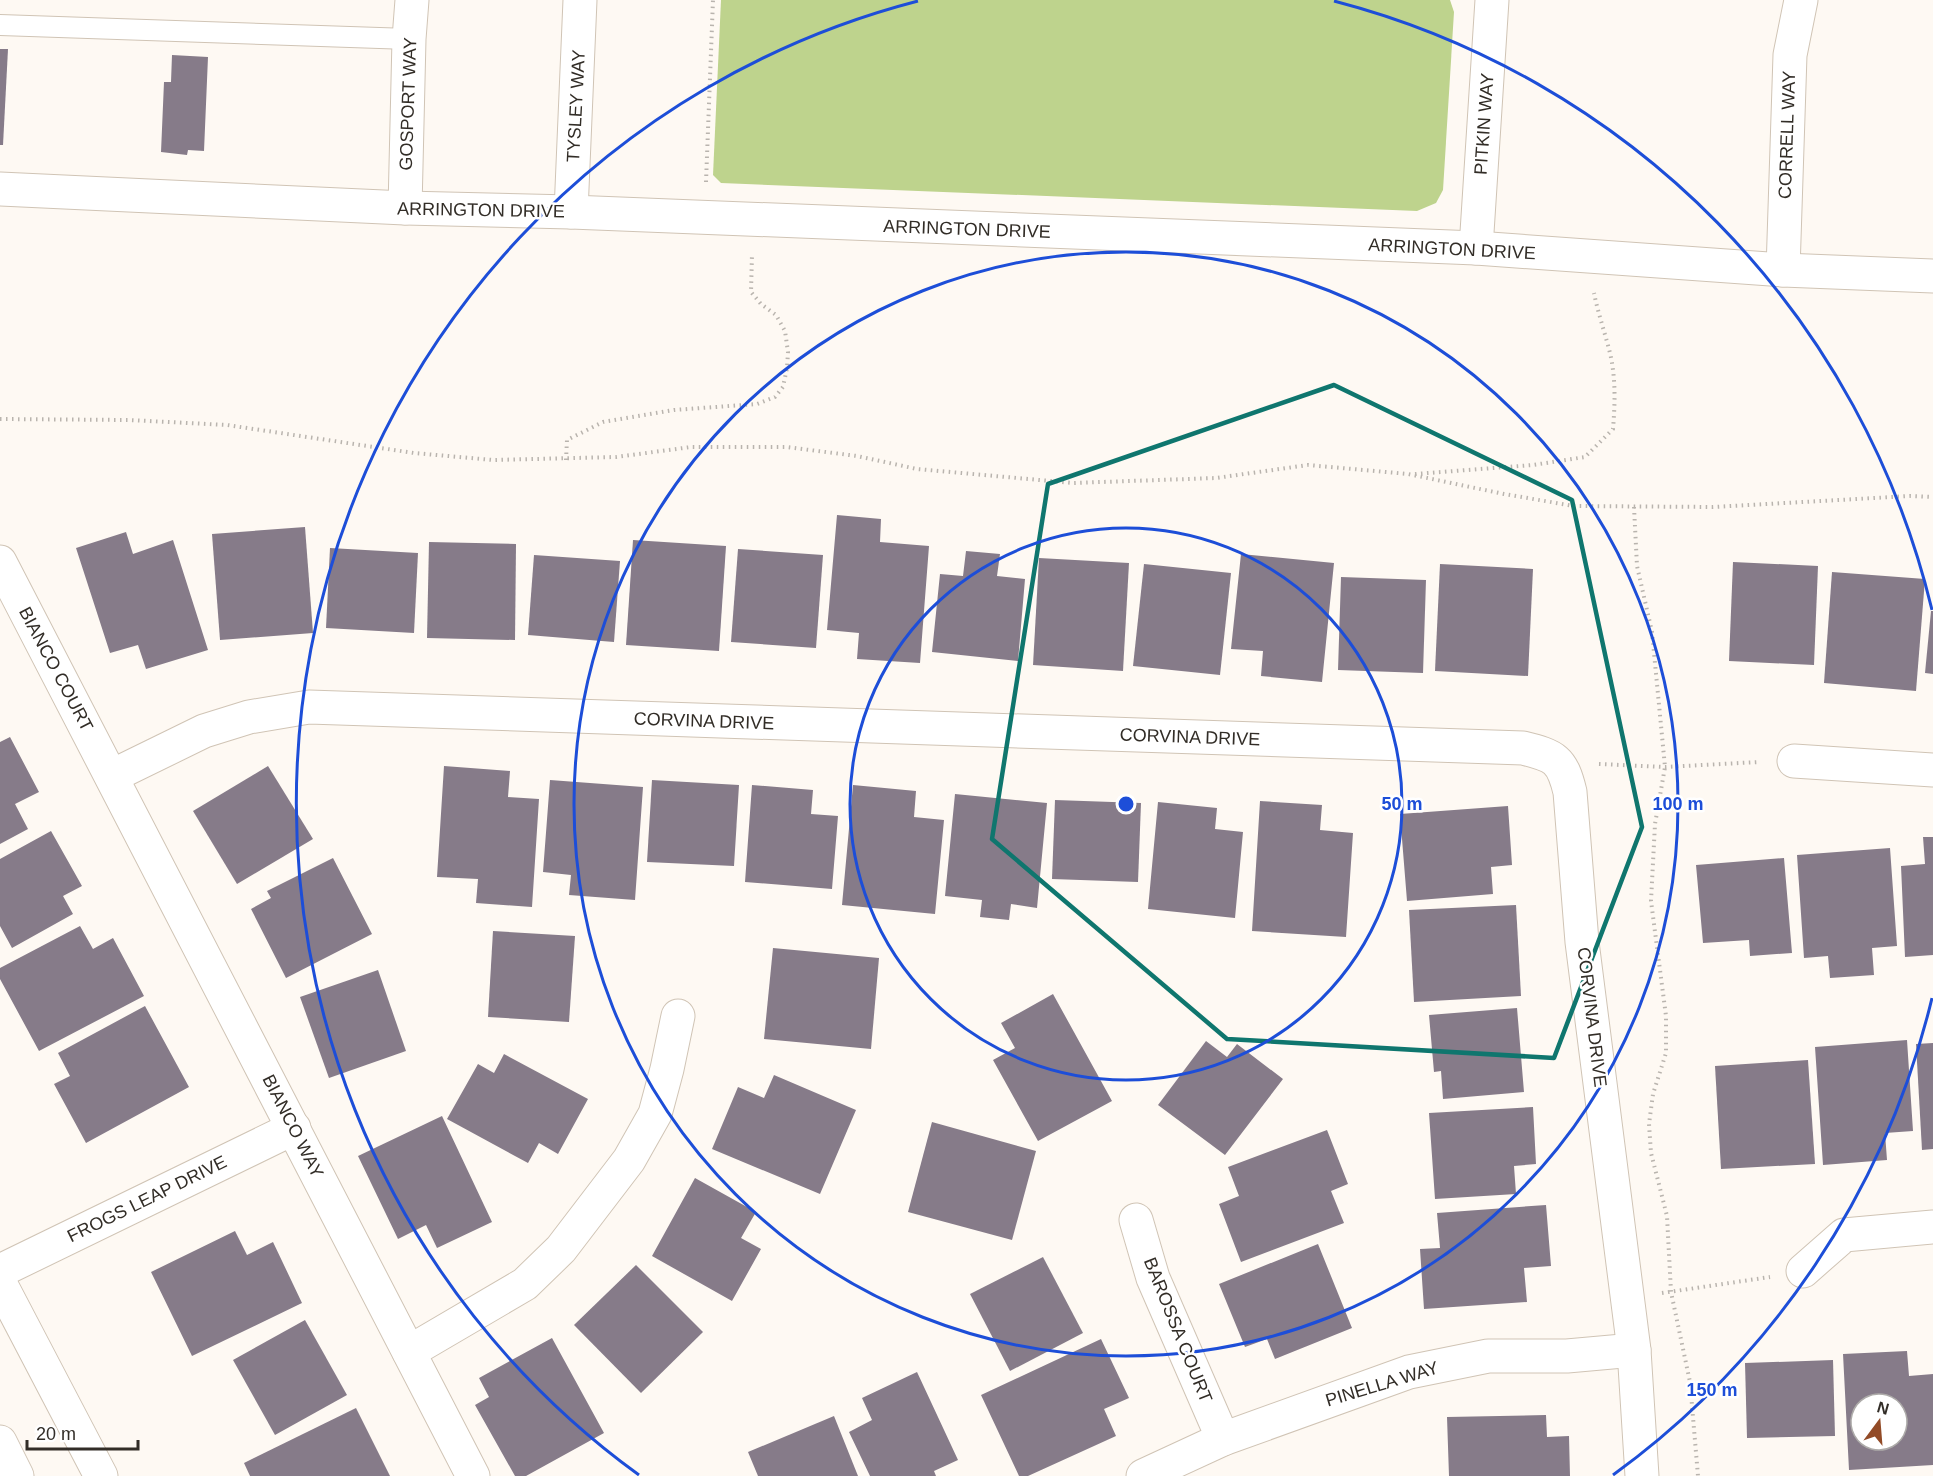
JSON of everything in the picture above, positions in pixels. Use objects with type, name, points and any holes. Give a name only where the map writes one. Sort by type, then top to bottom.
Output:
[{"type":"street","name":"GOSPORT WAY","points":[[405,208],[412,0]]},
{"type":"street","name":"TYSLEY WAY","points":[[571,212],[580,0]]},
{"type":"street","name":"PITKIN WAY","points":[[1476,248],[1492,0]]},
{"type":"street","name":"CORRELL WAY","points":[[1783,270],[1790,55],[1801,0]]},
{"type":"street","name":"ARRINGTON DRIVE","points":[[0,189],[405,208],[571,212],[1476,248],[1590,258],[1783,270],[1933,276]]},
{"type":"street","name":"BIANCO COURT","points":[[0,562],[112,776]]},
{"type":"street","name":"CORVINA DRIVE","points":[[112,776],[204,731],[249,717],[309,707],[1523,748],[1542,753],[1559,762],[1567,778],[1570,792],[1582,942],[1634,1350],[1642,1476]]},
{"type":"street","points":[[1794,761],[1933,770]]},
{"type":"street","name":"BIANCO WAY","points":[[112,776],[473,1476]]},
{"type":"street","points":[[409,1352],[525,1284],[561,1249],[629,1160],[655,1114],[678,1016]]},
{"type":"street","name":"FROGS LEAP DRIVE","points":[[0,1271],[294,1128]]},
{"type":"street","name":"BAROSSA COURT","points":[[1136,1220],[1153,1278],[1223,1438]]},
{"type":"street","points":[[1803,1271],[1844,1235],[1933,1227]]},
{"type":"street","points":[[0,1283],[101,1476]]},
{"type":"street","name":"PINELLA WAY","points":[[1143,1476],[1223,1438],[1409,1372],[1488,1356],[1567,1356],[1634,1350]]},
{"type":"street","points":[[0,1442],[17,1476]]},
{"type":"lane","points":[[0,25],[409,39]]},
{"type":"path","points":[[705,190],[713,0]]},
{"type":"path","points":[[566,460],[567,440],[603,422],[674,410],[757,404],[775,397],[783,387],[788,352],[785,331],[776,315],[761,304],[751,292],[752,220]]},
{"type":"path","points":[[1408,474],[1533,465],[1585,457],[1613,429],[1616,395],[1612,364],[1598,314],[1590,258]]},
{"type":"path","points":[[0,419],[129,420],[227,424],[414,453],[493,460],[616,458],[691,447],[786,447],[857,456],[917,469],[1073,483],[1216,478],[1308,465],[1408,474],[1574,506],[1713,507],[1910,496],[1933,497]]},
{"type":"path","points":[[1634,507],[1637,566],[1652,632],[1665,767],[1655,824],[1651,901],[1666,1016],[1666,1053],[1653,1094],[1649,1124],[1651,1153],[1667,1216],[1671,1292],[1690,1382],[1698,1476]]},
{"type":"path","points":[[1559,762],[1665,767],[1794,761]]},
{"type":"path","points":[[1628,1298],[1803,1271]]},
{"type":"highlighted area","points":[[1334,385],[1572,500],[1642,827],[1554,1058],[1227,1039],[992,839],[1048,484]]},
{"type":"green space","points":[[721,0],[1450,0],[1454,12],[1443,190],[1436,203],[1417,211],[721,183],[713,175]]},
{"type":"building","points":[[0,49],[8,49],[3,145],[0,145]]},
{"type":"building","points":[[172,55],[208,57],[204,151],[188,150],[187,155],[161,152],[164,82],[171,82]]},
{"type":"building","points":[[837,515],[881,519],[880,542],[929,546],[920,663],[857,659],[859,633],[827,630]]},
{"type":"building","points":[[305,527],[313,633],[220,640],[212,534]]},
{"type":"building","points":[[126,532],[133,554],[173,540],[208,650],[146,669],[138,645],[110,653],[76,548]]},
{"type":"building","points":[[633,540],[726,546],[719,651],[626,645]]},
{"type":"building","points":[[429,542],[516,544],[515,640],[427,638]]},
{"type":"building","points":[[330,548],[418,553],[414,633],[326,628]]},
{"type":"building","points":[[738,549],[823,555],[816,648],[731,642]]},
{"type":"building","points":[[966,551],[1000,554],[997,576],[1025,579],[1018,661],[932,652],[940,574],[963,576]]},
{"type":"building","points":[[1241,554],[1334,563],[1322,682],[1261,676],[1263,651],[1231,649]]},
{"type":"building","points":[[534,555],[620,561],[614,642],[528,635]]},
{"type":"building","points":[[1039,558],[1129,563],[1123,671],[1033,665]]},
{"type":"building","points":[[1733,562],[1818,566],[1814,665],[1729,661]]},
{"type":"building","points":[[1144,564],[1231,573],[1220,675],[1133,666]]},
{"type":"building","points":[[1440,564],[1533,569],[1528,676],[1435,671]]},
{"type":"building","points":[[1832,572],[1925,579],[1916,691],[1824,683]]},
{"type":"building","points":[[1341,577],[1426,580],[1423,673],[1338,670]]},
{"type":"building","points":[[1931,611],[1933,611],[1933,674],[1925,673]]},
{"type":"building","points":[[10,737],[39,792],[15,804],[28,829],[0,844],[0,742]]},
{"type":"building","points":[[268,766],[313,839],[237,884],[193,811]]},
{"type":"building","points":[[444,766],[510,771],[508,797],[539,799],[532,907],[476,903],[478,879],[437,877]]},
{"type":"building","points":[[550,780],[643,787],[635,900],[569,895],[571,875],[543,872]]},
{"type":"building","points":[[652,780],[739,785],[734,866],[647,862]]},
{"type":"building","points":[[752,785],[813,790],[811,814],[838,816],[832,889],[745,882]]},
{"type":"building","points":[[853,785],[916,791],[914,817],[944,820],[935,914],[842,905]]},
{"type":"building","points":[[955,794],[1047,803],[1037,908],[1011,904],[1009,920],[980,917],[982,900],[945,896]]},
{"type":"building","points":[[1055,800],[1141,803],[1138,882],[1052,879]]},
{"type":"building","points":[[1260,801],[1322,805],[1320,830],[1353,833],[1346,937],[1252,931]]},
{"type":"building","points":[[1158,802],[1217,808],[1215,829],[1243,832],[1235,918],[1148,909]]},
{"type":"building","points":[[1508,806],[1512,865],[1491,867],[1493,894],[1407,901],[1400,814]]},
{"type":"building","points":[[51,831],[82,886],[63,896],[73,914],[12,948],[0,926],[0,859]]},
{"type":"building","points":[[1923,837],[1933,837],[1933,955],[1905,957],[1901,866],[1925,864]]},
{"type":"building","points":[[1890,848],[1897,946],[1872,948],[1874,975],[1830,978],[1828,956],[1804,958],[1797,855]]},
{"type":"building","points":[[333,858],[372,934],[286,978],[251,909],[271,898],[267,891]]},
{"type":"building","points":[[1784,858],[1792,953],[1750,956],[1749,940],[1703,943],[1696,865]]},
{"type":"building","points":[[1516,905],[1521,996],[1414,1002],[1409,910]]},
{"type":"building","points":[[80,926],[93,949],[113,938],[144,996],[39,1051],[0,979],[0,968]]},
{"type":"building","points":[[493,931],[575,936],[569,1022],[488,1017]]},
{"type":"building","points":[[773,948],[879,958],[871,1049],[764,1039]]},
{"type":"building","points":[[378,970],[406,1051],[329,1078],[300,997]]},
{"type":"building","points":[[1053,994],[1112,1101],[1038,1141],[993,1060],[1015,1048],[1001,1023]]},
{"type":"building","points":[[145,1006],[189,1087],[86,1143],[54,1084],[70,1076],[58,1053]]},
{"type":"building","points":[[1517,1008],[1524,1092],[1443,1099],[1441,1071],[1434,1072],[1429,1015]]},
{"type":"building","points":[[1907,1040],[1913,1131],[1885,1133],[1887,1160],[1823,1165],[1815,1047]]},
{"type":"building","points":[[1206,1041],[1227,1057],[1237,1044],[1283,1079],[1225,1155],[1158,1105]]},
{"type":"building","points":[[1933,1043],[1933,1149],[1922,1150],[1916,1044]]},
{"type":"building","points":[[504,1054],[588,1099],[558,1154],[539,1143],[528,1163],[447,1119],[478,1064],[494,1073]]},
{"type":"building","points":[[1808,1060],[1815,1164],[1721,1169],[1715,1066]]},
{"type":"building","points":[[774,1075],[856,1110],[820,1194],[712,1149],[738,1087],[764,1098]]},
{"type":"building","points":[[1533,1107],[1536,1164],[1514,1166],[1516,1194],[1435,1199],[1429,1113]]},
{"type":"building","points":[[442,1116],[492,1222],[437,1248],[426,1225],[398,1239],[358,1156]]},
{"type":"building","points":[[932,1122],[1036,1151],[1012,1240],[908,1212]]},
{"type":"building","points":[[1327,1130],[1348,1184],[1331,1191],[1344,1223],[1241,1262],[1219,1204],[1239,1196],[1228,1167]]},
{"type":"building","points":[[695,1178],[756,1212],[741,1238],[761,1249],[732,1301],[652,1256]]},
{"type":"building","points":[[1546,1205],[1551,1266],[1524,1268],[1527,1302],[1424,1309],[1420,1249],[1440,1248],[1437,1213]]},
{"type":"building","points":[[235,1231],[247,1255],[273,1242],[302,1303],[192,1356],[151,1272]]},
{"type":"building","points":[[1318,1244],[1352,1328],[1275,1359],[1267,1339],[1245,1347],[1219,1284]]},
{"type":"building","points":[[1043,1257],[1083,1333],[1010,1371],[970,1294]]},
{"type":"building","points":[[636,1265],[703,1332],[641,1393],[574,1325]]},
{"type":"building","points":[[305,1320],[347,1395],[275,1435],[233,1360]]},
{"type":"building","points":[[552,1338],[604,1433],[526,1476],[515,1476],[475,1405],[489,1397],[479,1378]]},
{"type":"building","points":[[1101,1339],[1129,1398],[1104,1409],[1116,1436],[1028,1476],[1019,1476],[981,1395]]},
{"type":"building","points":[[1907,1351],[1909,1376],[1933,1374],[1933,1465],[1849,1470],[1843,1354]]},
{"type":"building","points":[[1833,1360],[1835,1436],[1747,1438],[1745,1363]]},
{"type":"building","points":[[917,1372],[958,1460],[934,1471],[936,1476],[870,1476],[849,1432],[872,1420],[862,1398]]},
{"type":"building","points":[[356,1408],[390,1476],[250,1476],[244,1463]]},
{"type":"building","points":[[1546,1415],[1547,1437],[1569,1436],[1570,1476],[1449,1476],[1447,1417]]},
{"type":"building","points":[[834,1416],[858,1476],[758,1476],[748,1452]]}]
